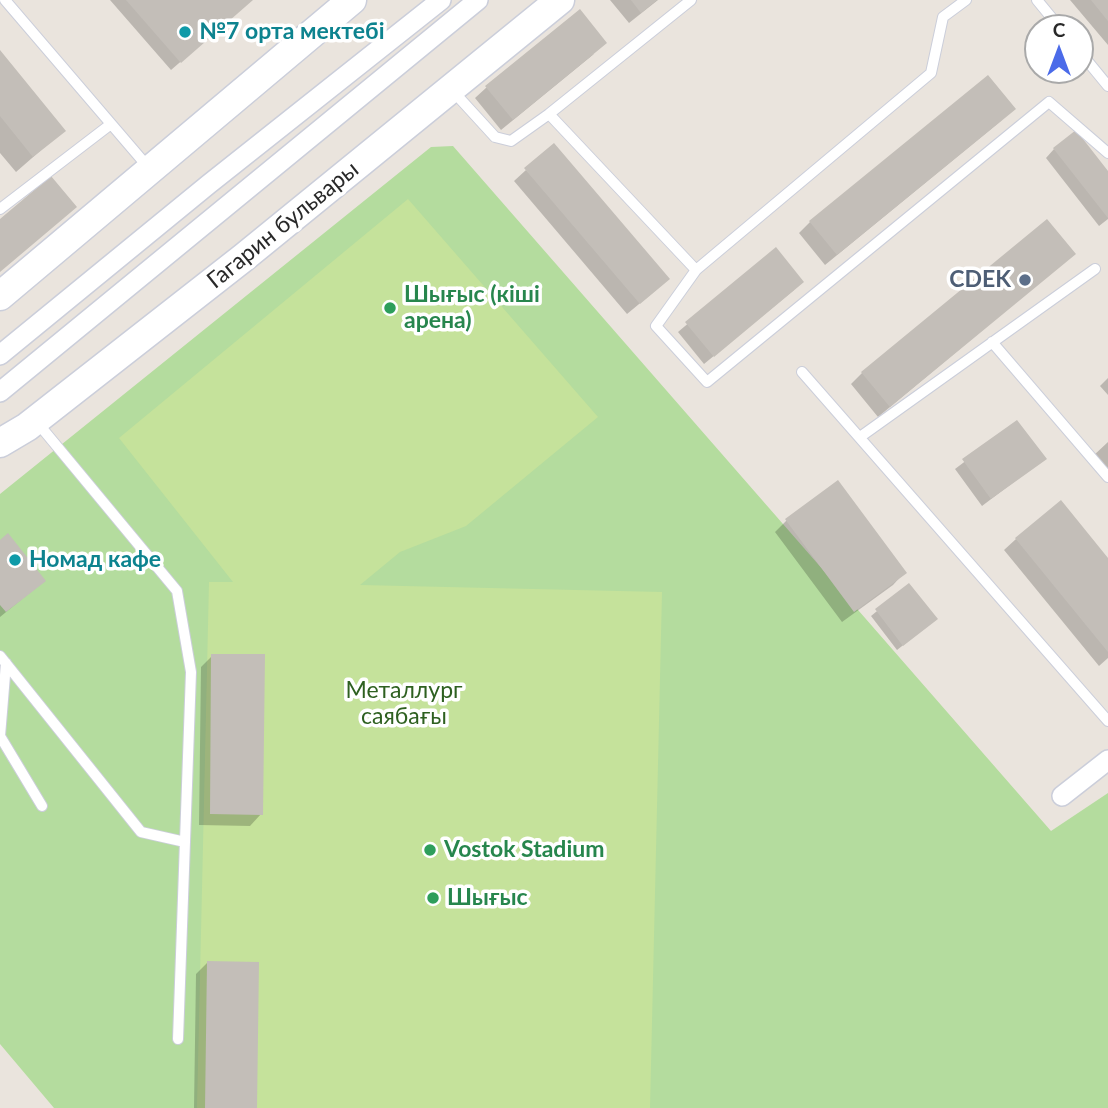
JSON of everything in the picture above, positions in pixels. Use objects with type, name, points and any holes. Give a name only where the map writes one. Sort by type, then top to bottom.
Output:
[{"type":"main road","points":[[0,296],[352,0]]},
{"type":"main road","name":"Гагарин бульвары","points":[[0,443],[36,420],[452,90],[559,0]]},
{"type":"street","points":[[0,355],[209,184],[441,0]]},
{"type":"street","points":[[0,393],[478,0]]},
{"type":"street","points":[[209,184],[228,206]]},
{"type":"street","points":[[1062,796],[1108,760]]},
{"type":"lane","points":[[5,0],[150,170]]},
{"type":"lane","points":[[452,90],[495,137],[511,141],[549,114],[691,0]]},
{"type":"lane","points":[[966,0],[943,17],[931,73],[695,270],[656,326],[707,382],[1049,102],[1108,153]]},
{"type":"lane","points":[[1037,0],[1048,14]]},
{"type":"lane","points":[[1094,69],[1108,86]]},
{"type":"lane","points":[[549,114],[695,270]]},
{"type":"lane","points":[[0,209],[111,124]]},
{"type":"lane","points":[[860,437],[1095,269]]},
{"type":"lane","points":[[992,342],[1108,477]]},
{"type":"lane","points":[[802,372],[1108,721]]},
{"type":"lane","points":[[36,420],[177,591],[191,672],[178,1039]]},
{"type":"lane","points":[[3,659],[141,832],[185,842]]},
{"type":"lane","points":[[3,659],[0,736],[42,806]]},
{"type":"green space","name":"Металлург саябағы","points":[[453,146],[1051,831],[1108,793],[1108,1108],[54,1108],[0,1044],[0,494],[431,147]]},
{"type":"green space","name":"Vostok Stadium","points":[[408,199],[598,417],[466,526],[400,552],[360,585],[662,592],[650,1108],[197,1108],[209,582],[233,582],[119,438]]},
{"type":"building","name":"№7 орта мектебі","points":[[126,0],[253,0],[181,63]]},
{"type":"building","points":[[631,0],[657,0],[641,13]]},
{"type":"building","points":[[1091,0],[1108,0],[1108,21]]},
{"type":"building","points":[[580,9],[607,43],[513,120],[485,86]]},
{"type":"building","points":[[0,50],[66,131],[33,157],[0,116]]},
{"type":"building","points":[[988,75],[1016,109],[837,255],[809,221]]},
{"type":"building","points":[[1076,130],[1108,171],[1108,218],[1053,148]]},
{"type":"building","points":[[554,143],[670,279],[640,304],[524,168]]},
{"type":"building","points":[[51,176],[77,207],[0,272],[0,219]]},
{"type":"building","points":[[1047,219],[1076,254],[890,407],[861,372]]},
{"type":"building","points":[[776,247],[804,282],[714,357],[685,322]]},
{"type":"building","points":[[1017,420],[1047,459],[991,499],[962,459]]},
{"type":"building","points":[[838,480],[907,573],[854,612],[785,519]]},
{"type":"building","points":[[1061,500],[1108,558],[1108,652],[1015,538]]},
{"type":"building","name":"Номад кафе","points":[[8,533],[46,581],[6,612],[0,605],[0,540]]},
{"type":"building","points":[[909,583],[938,619],[903,646],[875,609]]},
{"type":"building","points":[[211,654],[265,654],[263,815],[210,814]]},
{"type":"building","points":[[207,961],[259,962],[257,1108],[205,1108]]},
{"type":"place","name":"№7 орта мектебі","points":[[185,32]]},
{"type":"place","name":"CDEK","points":[[1025,280]]},
{"type":"place","name":"Шығыс (кіші арена)","points":[[390,308]]},
{"type":"place","name":"Номад кафе","points":[[15,560]]},
{"type":"place","name":"Vostok Stadium","points":[[430,850]]},
{"type":"place","name":"Шығыс","points":[[433,898]]}]
